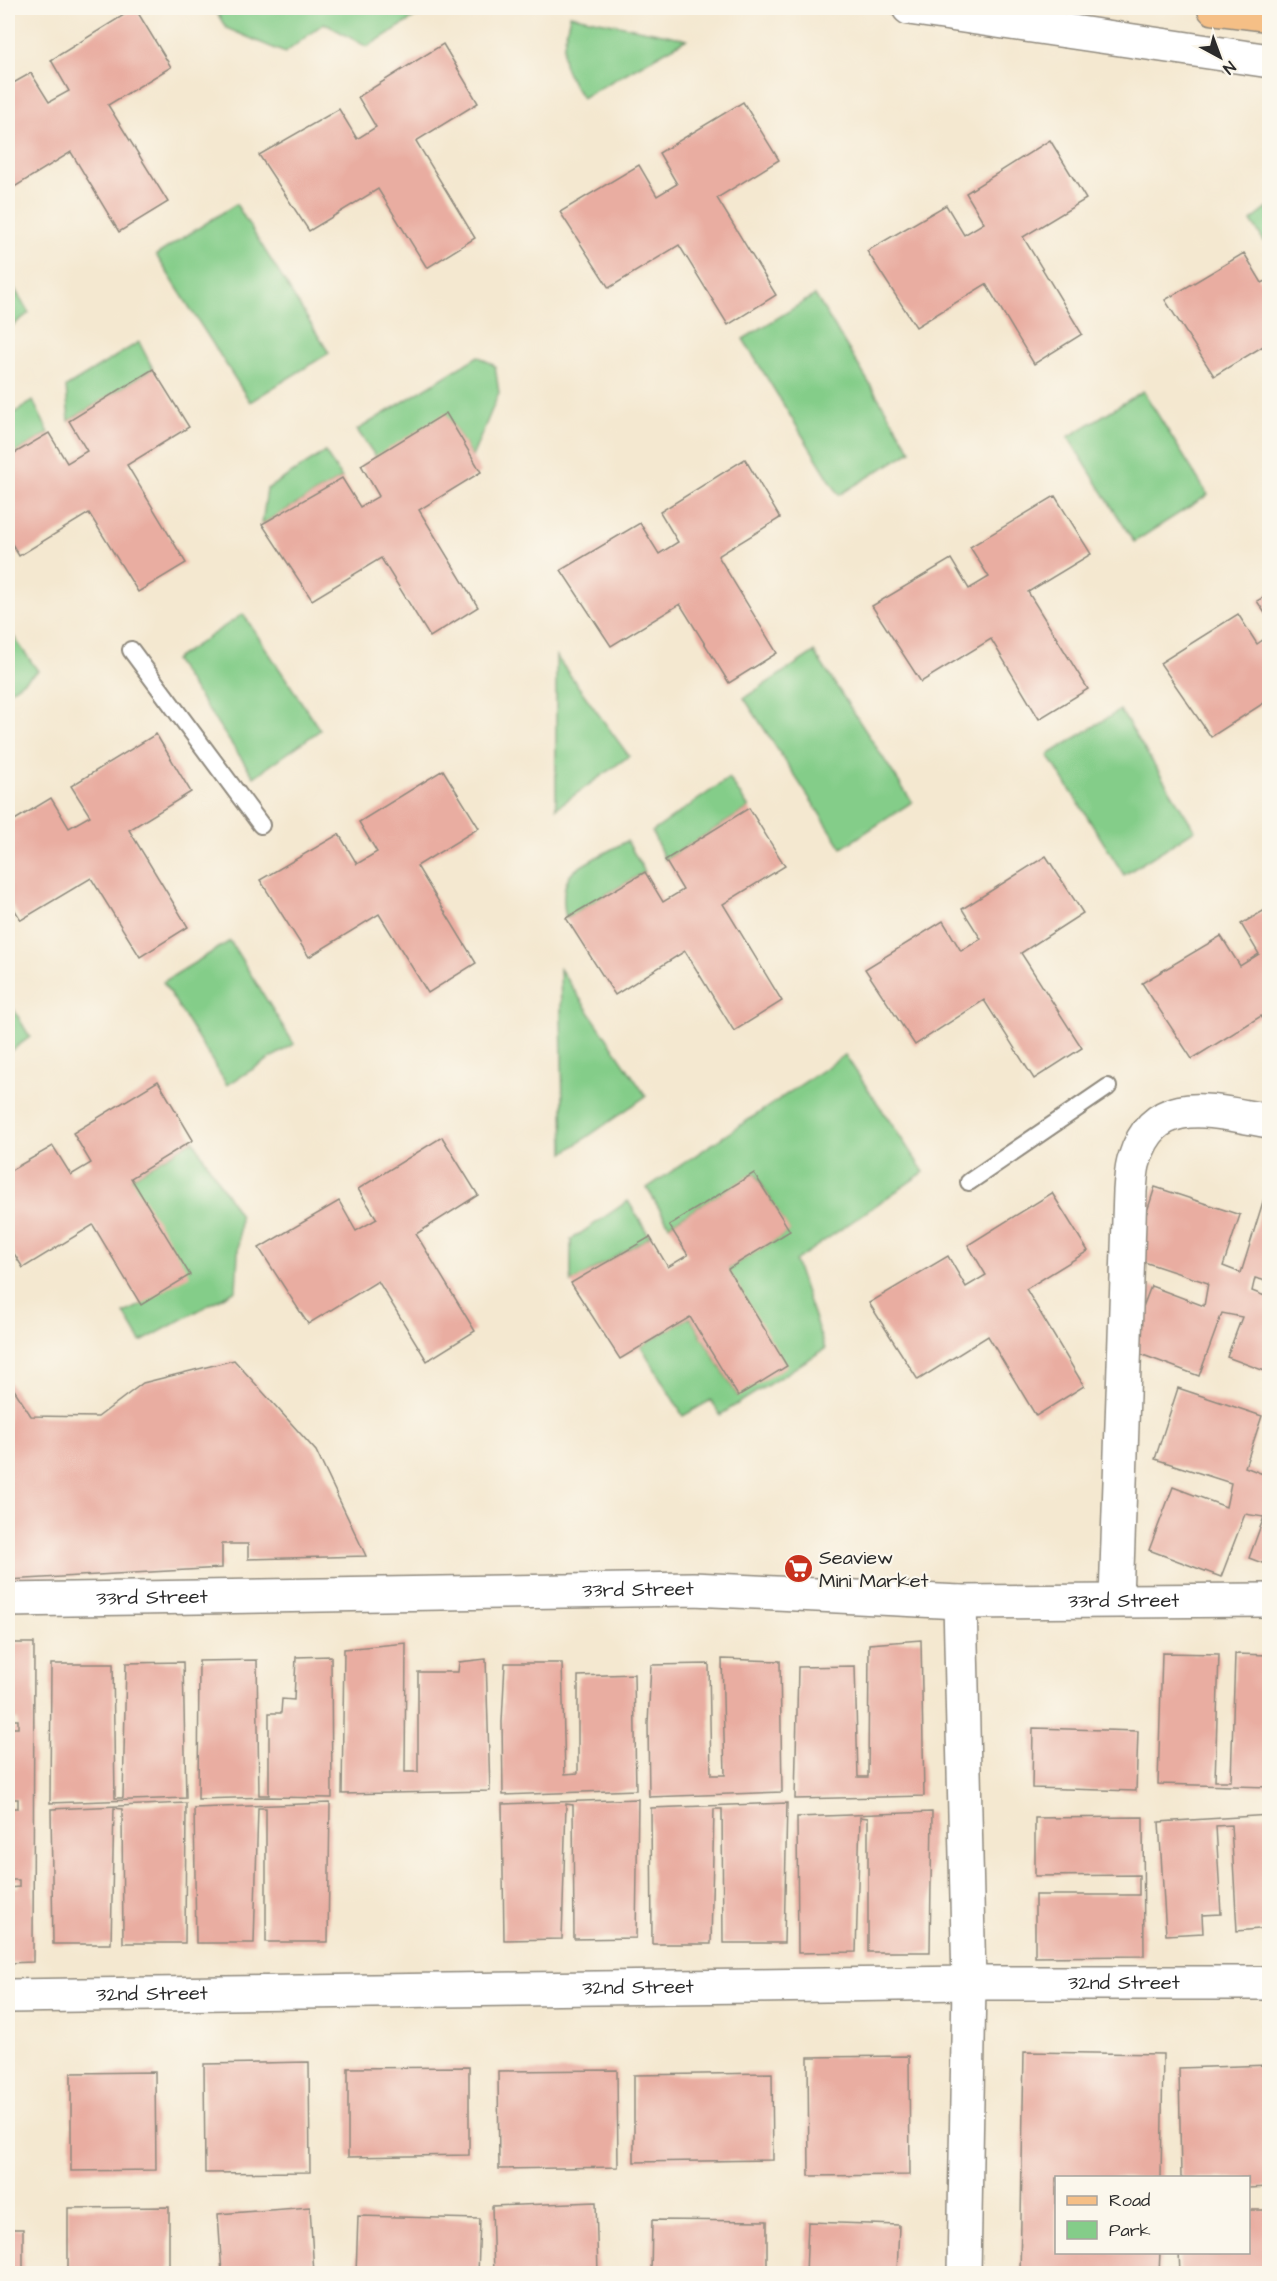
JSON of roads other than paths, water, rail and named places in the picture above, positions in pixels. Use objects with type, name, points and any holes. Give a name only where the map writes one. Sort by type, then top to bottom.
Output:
[{"type":"main road","points":[[1214,8],[1269,15]]},
{"type":"street","points":[[909,8],[1269,61]]},
{"type":"street","points":[[1116,1599],[1130,1191],[1134,1159],[1144,1138],[1156,1121],[1170,1114],[1190,1110],[1269,1120]]},
{"type":"street","name":"33rd Street","points":[[8,1600],[693,1589],[960,1602],[1116,1599],[1269,1600]]},
{"type":"street","points":[[960,1602],[969,1983],[964,2274]]},
{"type":"street","name":"32nd Street","points":[[8,1996],[969,1983],[1269,1983]]},
{"type":"lane","points":[[131,650],[261,825]]},
{"type":"lane","points":[[969,1182],[1108,1087]]},
{"type":"place","name":"Seaview Mini Market","points":[[798,1569]]}]
